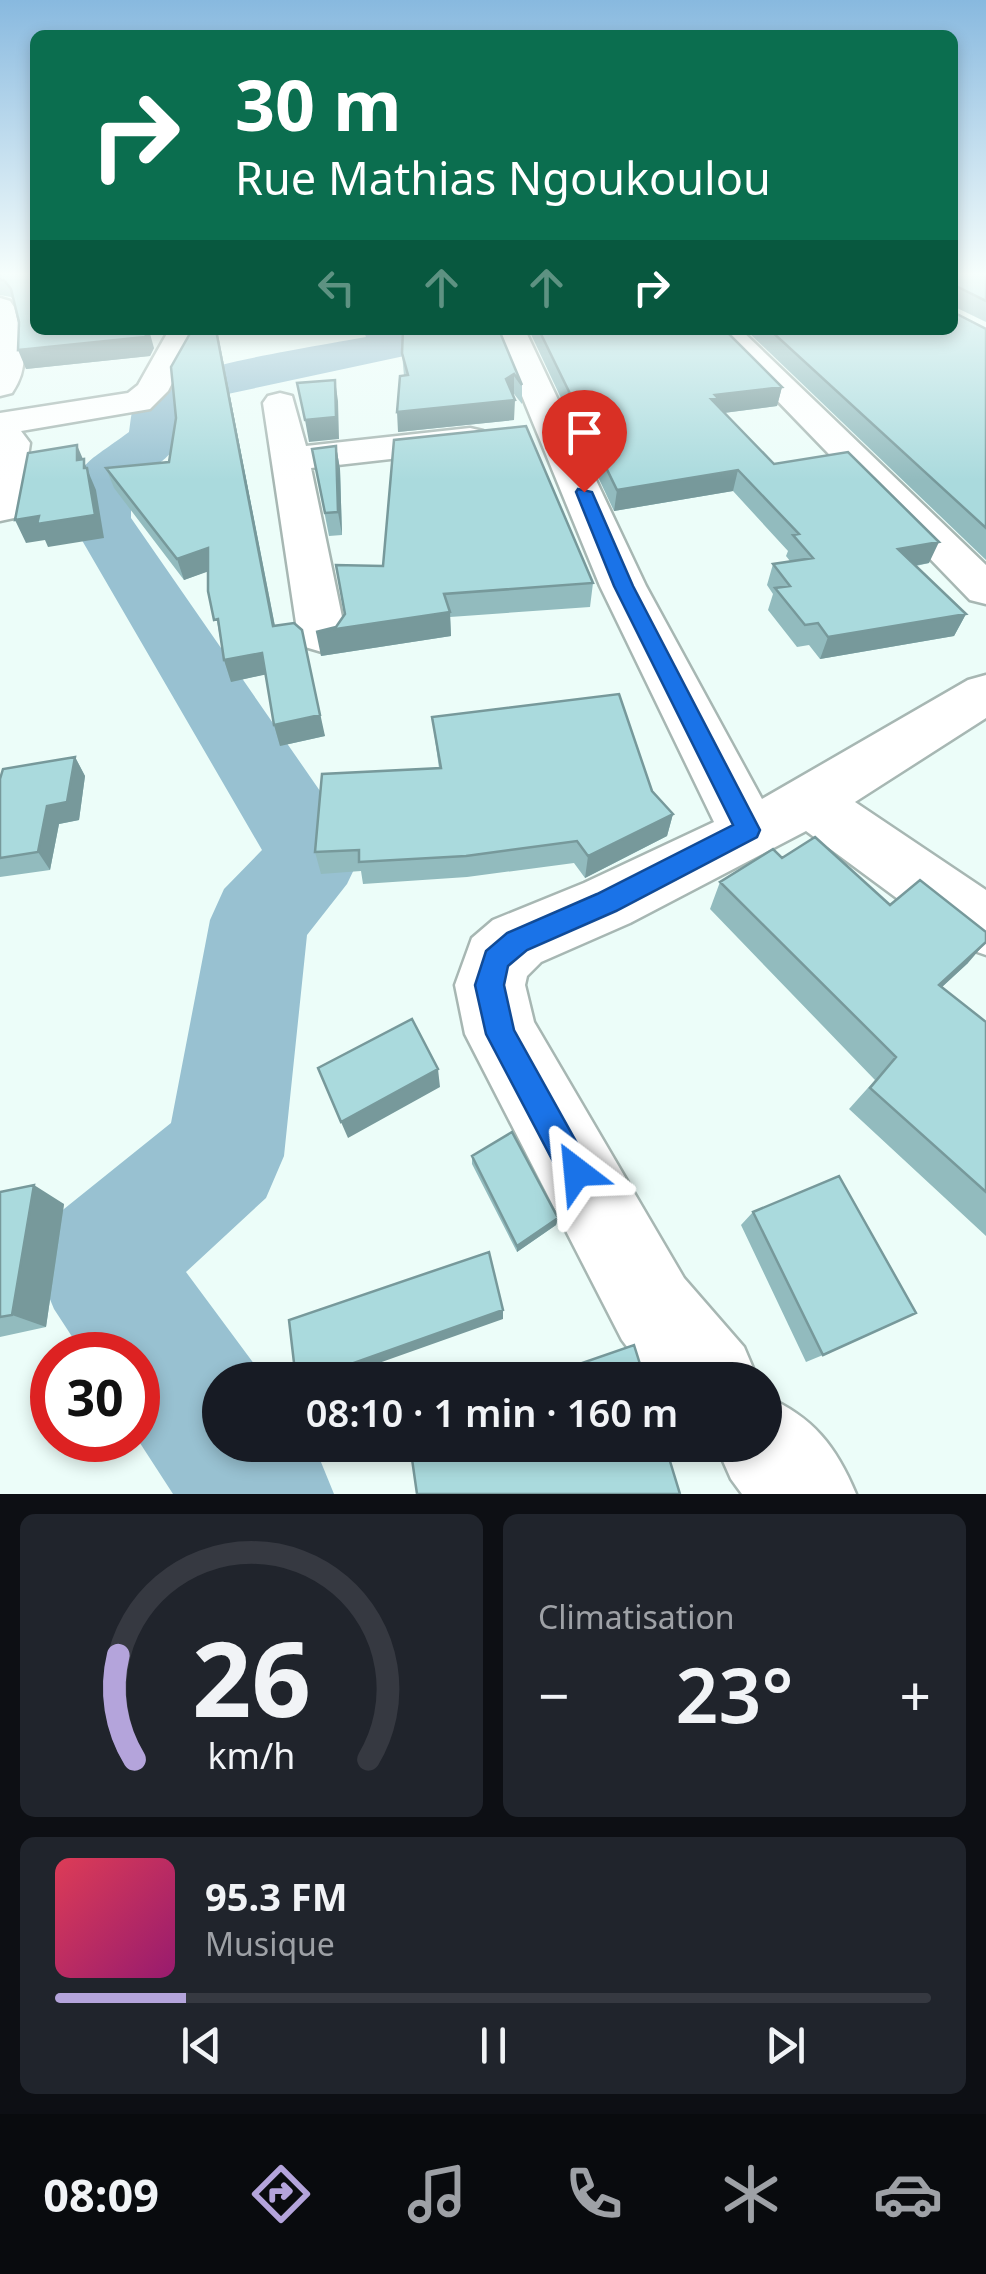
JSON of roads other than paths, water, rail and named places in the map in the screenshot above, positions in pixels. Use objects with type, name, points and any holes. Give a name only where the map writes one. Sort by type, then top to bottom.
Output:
[{"type":"street","points":[[0,386],[11,342]]},
{"type":"street","points":[[0,509],[12,443],[0,427],[138,402],[151,391],[178,342]]},
{"type":"street","points":[[512,342],[525,433],[624,586],[748,830]]},
{"type":"street","points":[[736,342],[986,590]]},
{"type":"street","points":[[280,402],[322,636]]},
{"type":"street","points":[[288,459],[525,433]]},
{"type":"street","points":[[698,1362],[643,1292],[500,1034],[490,985],[496,960],[517,942],[810,802],[986,693]]},
{"type":"street","points":[[810,802],[986,926]]},
{"type":"street","points":[[779,1462],[806,1494]]},
{"type":"waterway","points":[[202,1412],[100,1263],[224,1156],[259,920],[314,857],[100,518],[102,480],[155,438],[160,403],[209,383],[393,345],[391,342]]},
{"type":"waterway","points":[[237,1462],[259,1494]]}]
